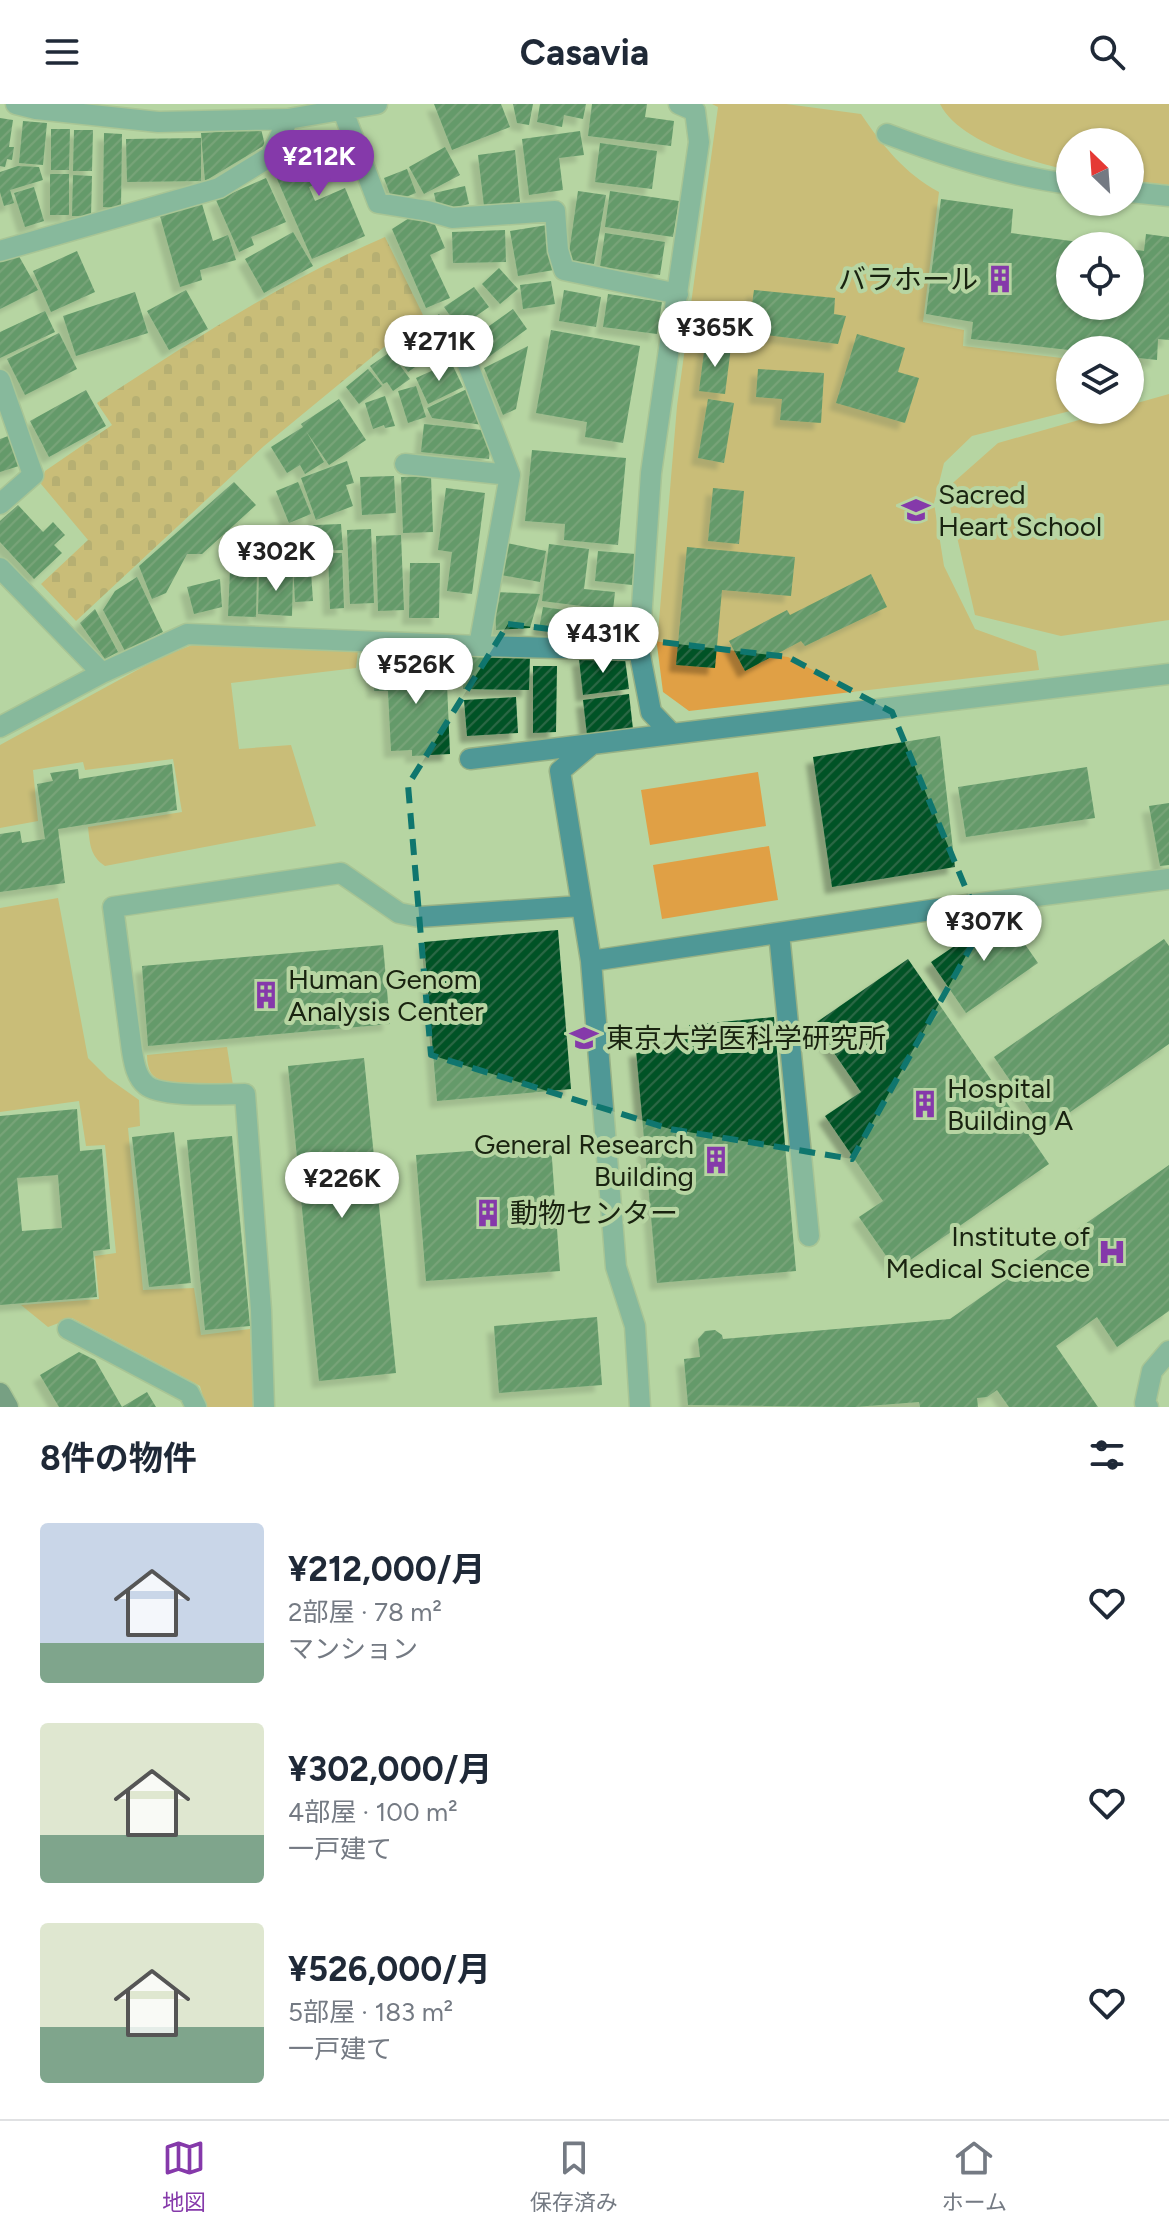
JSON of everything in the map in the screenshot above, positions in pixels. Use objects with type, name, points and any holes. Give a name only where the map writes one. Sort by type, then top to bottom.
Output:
[{"type":"main road","points":[[0,1393],[8,1407]]},
{"type":"street","points":[[16,104],[36,109],[158,122],[288,119],[377,104]]},
{"type":"street","points":[[672,734],[651,712],[639,650],[651,473],[699,142],[695,111],[679,104]]},
{"type":"street","points":[[343,111],[378,203],[452,218],[555,211],[558,250],[564,270],[678,294]]},
{"type":"street","points":[[0,251],[219,188],[271,156],[288,119]]},
{"type":"street","points":[[887,134],[1037,180],[1056,182]]},
{"type":"street","points":[[1144,193],[1169,196]]},
{"type":"street","points":[[463,352],[510,475],[479,646]]},
{"type":"street","points":[[0,380],[33,475],[0,504]]},
{"type":"street","points":[[405,464],[510,475]]},
{"type":"street","points":[[0,568],[102,673]]},
{"type":"street","points":[[0,727],[102,673],[187,634],[639,650]]},
{"type":"street","points":[[470,759],[1169,674]]},
{"type":"street","points":[[592,744],[560,771],[591,961],[616,1267],[635,1326],[640,1407]]},
{"type":"street","points":[[264,1407],[261,1310],[245,1094],[159,1092],[144,1084],[132,1051],[113,907],[341,873],[399,913],[419,917],[581,906]]},
{"type":"street","points":[[591,961],[951,907],[1169,879]]},
{"type":"street","points":[[779,933],[809,1236]]},
{"type":"street","points":[[68,1329],[189,1393],[196,1407]]},
{"type":"street","points":[[1148,1407],[1145,1403],[1152,1371],[1169,1351]]},
{"type":"highlighted area","points":[[508,624],[788,657],[892,712],[982,927],[852,1159],[670,1129],[431,1055],[408,785]]},
{"type":"green space","points":[[712,104],[786,104],[861,114],[895,158],[915,177],[939,192],[923,322],[964,330],[963,346],[1056,357],[1056,415],[972,436],[944,463],[934,503],[944,566],[975,629],[1036,651],[1039,670],[689,711],[663,692],[657,645],[677,406],[718,107]]},
{"type":"green space","points":[[940,104],[1169,104],[1169,185],[1144,182],[1144,128],[1056,128],[1056,167],[997,148],[963,129]]},
{"type":"green space","points":[[385,237],[423,315],[264,446],[76,621],[41,584],[88,540],[41,484],[45,471],[112,425],[97,403],[274,293]]},
{"type":"green space","points":[[1169,394],[1169,620],[1061,636],[975,615],[946,489],[998,443],[1065,424],[1144,424],[1144,401]]},
{"type":"green space","points":[[200,642],[358,650],[356,668],[231,683],[239,749],[291,745],[316,826],[105,866],[94,854],[88,827],[182,812],[173,759],[85,770],[83,762],[33,770],[38,821],[0,828],[0,745],[161,657]]},
{"type":"green space","points":[[758,772],[766,826],[650,845],[641,790]]},
{"type":"green space","points":[[769,846],[778,900],[662,919],[653,865]]},
{"type":"green space","points":[[58,898],[88,1058],[108,1078],[139,1100],[140,1126],[128,1128],[143,1290],[194,1288],[201,1335],[250,1329],[254,1407],[206,1407],[200,1386],[72,1318],[48,1327],[21,1305],[99,1299],[95,1256],[116,1253],[105,1145],[86,1146],[79,1101],[0,1112],[0,908]]},
{"type":"green space","points":[[227,1047],[233,1085],[178,1085],[158,1079],[148,1067],[147,1055]]},
{"type":"building","points":[[434,104],[501,104],[510,127],[452,150]]},
{"type":"building","points":[[513,104],[533,104],[529,125],[517,123]]},
{"type":"building","points":[[540,104],[586,104],[583,119],[564,115],[562,127],[537,122]]},
{"type":"building","points":[[592,104],[647,104],[645,117],[674,121],[671,146],[588,136]]},
{"type":"building","points":[[0,118],[13,120],[9,147],[14,147],[12,160],[7,159],[5,167],[0,166]]},
{"type":"building","points":[[23,121],[47,123],[43,165],[19,163]]},
{"type":"building","points":[[51,129],[70,129],[69,170],[51,170]]},
{"type":"building","points":[[261,129],[265,145],[205,181],[201,133]]},
{"type":"building","points":[[74,130],[93,130],[92,171],[73,171]]},
{"type":"building","points":[[580,131],[584,155],[559,158],[563,190],[529,195],[522,139]]},
{"type":"building","points":[[104,133],[122,134],[121,208],[103,207]]},
{"type":"building","points":[[337,136],[352,169],[309,187],[315,201],[345,188],[365,236],[312,259],[271,165]]},
{"type":"building","points":[[201,138],[201,181],[127,182],[126,139]]},
{"type":"building","points":[[600,143],[657,151],[652,189],[595,182]]},
{"type":"building","points":[[445,147],[460,175],[424,194],[409,167]]},
{"type":"building","points":[[515,150],[520,202],[484,206],[478,155]]},
{"type":"building","points":[[18,166],[39,167],[43,180],[10,190],[14,203],[4,206],[0,172]]},
{"type":"building","points":[[407,169],[416,193],[393,202],[384,178]]},
{"type":"building","points":[[50,174],[69,174],[69,215],[50,215]]},
{"type":"building","points":[[73,175],[92,176],[91,216],[72,216]]},
{"type":"building","points":[[266,178],[286,222],[251,237],[254,245],[239,252],[216,200]]},
{"type":"building","points":[[465,186],[469,204],[438,212],[434,193]]},
{"type":"building","points":[[34,187],[44,221],[25,227],[14,193]]},
{"type":"building","points":[[578,191],[606,195],[594,264],[568,260]]},
{"type":"building","points":[[610,191],[679,201],[673,237],[605,227]]},
{"type":"building","name":"バラホール","points":[[941,199],[1013,209],[1011,233],[1056,239],[1056,320],[1144,320],[1146,234],[1169,237],[1169,340],[1158,339],[1157,360],[1144,359],[1144,336],[1056,336],[1056,349],[971,339],[973,322],[926,314]]},
{"type":"building","points":[[202,204],[213,241],[228,235],[236,260],[200,270],[202,280],[180,287],[160,216]]},
{"type":"building","points":[[414,215],[433,220],[445,248],[430,255],[450,298],[426,308],[392,229]]},
{"type":"building","points":[[547,225],[554,270],[518,276],[510,231]]},
{"type":"building","points":[[505,230],[506,262],[453,263],[452,232]]},
{"type":"building","points":[[293,232],[313,266],[264,293],[245,259]]},
{"type":"building","points":[[605,233],[665,242],[660,275],[600,267]]},
{"type":"building","points":[[16,251],[38,290],[0,309],[0,255]]},
{"type":"building","points":[[77,251],[95,292],[51,312],[33,271]]},
{"type":"building","points":[[499,268],[518,289],[500,304],[482,284]]},
{"type":"building","points":[[551,281],[555,304],[523,309],[520,285]]},
{"type":"building","points":[[474,287],[489,307],[459,328],[444,307]]},
{"type":"building","points":[[186,290],[208,329],[169,350],[147,311]]},
{"type":"building","points":[[564,290],[601,297],[596,327],[559,321]]},
{"type":"building","points":[[754,290],[835,298],[834,314],[846,316],[838,344],[719,329],[722,309],[751,311]]},
{"type":"building","points":[[135,292],[148,333],[76,356],[63,316]]},
{"type":"building","points":[[608,294],[662,302],[657,334],[603,327]]},
{"type":"building","points":[[513,309],[527,329],[486,359],[471,339]]},
{"type":"building","points":[[45,311],[55,332],[0,358],[0,332]]},
{"type":"building","points":[[439,314],[456,338],[408,372],[391,348]]},
{"type":"building","points":[[551,330],[640,346],[623,443],[585,437],[587,422],[536,413]]},
{"type":"building","points":[[59,333],[77,369],[25,395],[7,359]]},
{"type":"building","points":[[857,334],[905,348],[898,372],[919,378],[905,423],[836,403]]},
{"type":"building","points":[[705,344],[731,347],[725,394],[699,391]]},
{"type":"building","points":[[528,346],[516,409],[503,415],[484,368]]},
{"type":"building","points":[[390,352],[410,379],[393,391],[387,382],[383,384],[370,366]]},
{"type":"building","points":[[451,362],[463,387],[428,404],[416,378]]},
{"type":"building","points":[[368,369],[382,386],[359,404],[346,387]]},
{"type":"building","points":[[758,369],[824,373],[821,423],[780,420],[782,399],[756,397]]},
{"type":"building","points":[[416,386],[426,417],[408,423],[398,391]]},
{"type":"building","points":[[467,389],[483,425],[432,418],[427,408]]},
{"type":"building","points":[[86,390],[106,426],[49,457],[30,421]]},
{"type":"building","points":[[385,396],[395,426],[385,428],[384,425],[373,429],[365,403]]},
{"type":"building","points":[[339,399],[366,440],[329,465],[306,431],[324,462],[305,474],[300,465],[287,473],[271,447]]},
{"type":"building","points":[[708,399],[734,403],[724,463],[698,458]]},
{"type":"building","points":[[424,424],[492,431],[489,459],[421,452]]},
{"type":"building","points":[[11,435],[22,465],[0,472],[0,439]]},
{"type":"building","points":[[532,450],[626,458],[618,545],[564,540],[565,524],[525,521]]},
{"type":"building","points":[[347,461],[354,483],[346,485],[353,506],[316,520],[301,478]]},
{"type":"building","points":[[394,476],[396,513],[362,515],[360,477]]},
{"type":"building","points":[[431,476],[433,532],[403,533],[401,477]]},
{"type":"building","points":[[234,482],[256,505],[202,554],[187,554],[166,593],[152,599],[139,566]]},
{"type":"building","points":[[298,482],[311,514],[289,523],[276,491]]},
{"type":"building","points":[[446,488],[485,493],[472,594],[447,591],[452,552],[438,550]]},
{"type":"building","points":[[713,488],[744,491],[739,544],[708,541]]},
{"type":"building","points":[[18,505],[43,532],[53,522],[65,535],[54,545],[62,553],[34,579],[0,542],[0,521]]},
{"type":"building","points":[[341,524],[343,550],[314,551],[313,536],[290,537],[290,526]]},
{"type":"building","points":[[266,529],[287,529],[287,566],[247,566],[247,544],[266,544]]},
{"type":"building","points":[[371,529],[374,603],[350,604],[347,530]]},
{"type":"building","points":[[401,535],[404,610],[378,611],[376,536]]},
{"type":"building","points":[[309,542],[313,601],[295,602],[292,543]]},
{"type":"building","points":[[507,543],[546,551],[540,582],[501,575]]},
{"type":"building","points":[[549,544],[589,549],[584,589],[615,592],[613,610],[542,601]]},
{"type":"building","points":[[687,547],[795,557],[791,596],[722,590],[715,668],[676,665]]},
{"type":"building","points":[[598,551],[636,554],[632,585],[595,581]]},
{"type":"building","points":[[328,553],[342,553],[344,608],[330,609]]},
{"type":"building","points":[[410,563],[440,563],[439,618],[409,618]]},
{"type":"building","points":[[230,570],[257,571],[256,617],[228,616]]},
{"type":"building","points":[[259,571],[293,572],[292,616],[258,614]]},
{"type":"building","points":[[871,574],[887,607],[805,646],[801,641],[745,671],[729,641],[787,610],[790,615]]},
{"type":"building","points":[[137,577],[163,632],[125,651],[103,610],[115,591]]},
{"type":"building","points":[[220,579],[222,607],[194,614],[187,587]]},
{"type":"building","points":[[495,592],[540,594],[530,628],[496,630]]},
{"type":"building","points":[[543,607],[609,616],[606,638],[539,629]]},
{"type":"building","points":[[95,609],[118,652],[105,659],[80,623]]},
{"type":"building","points":[[464,655],[530,656],[529,690],[463,689]]},
{"type":"building","points":[[579,659],[625,659],[629,689],[583,695]]},
{"type":"building","points":[[446,661],[450,754],[412,756],[412,750],[391,751],[388,691],[374,691],[373,664]]},
{"type":"building","points":[[533,666],[557,666],[556,732],[533,733]]},
{"type":"building","points":[[629,694],[633,729],[587,735],[583,700]]},
{"type":"building","points":[[516,697],[518,733],[467,736],[464,700]]},
{"type":"building","points":[[940,736],[955,867],[832,887],[813,757]]},
{"type":"building","points":[[172,764],[177,810],[58,829],[65,883],[0,892],[0,834],[20,831],[22,843],[45,839],[37,784],[53,781],[50,773],[78,769],[79,779]]},
{"type":"building","points":[[1087,767],[1095,818],[966,837],[958,787]]},
{"type":"building","points":[[1169,803],[1169,865],[1160,866],[1149,806]]},
{"type":"building","points":[[1003,913],[1038,963],[966,1013],[931,962]]},
{"type":"building","points":[[558,930],[571,1089],[437,1101],[424,942]]},
{"type":"building","points":[[1164,939],[1169,946],[1169,1044],[1044,1130],[994,1057]]},
{"type":"building","name":"Human Genom Analysis Center","points":[[383,945],[390,1024],[148,1046],[142,966]]},
{"type":"building","name":"Hospital Building A","points":[[908,959],[1049,1164],[896,1270],[859,1217],[883,1201],[825,1116],[861,1092],[814,1024]]},
{"type":"building","name":"General Research Building","points":[[774,1017],[796,1271],[657,1283],[636,1050],[671,1046],[670,1036],[691,1035],[689,1025]]},
{"type":"building","points":[[364,1058],[396,1373],[319,1381],[288,1066]]},
{"type":"building","points":[[77,1109],[80,1151],[102,1149],[110,1249],[93,1251],[97,1297],[0,1305],[0,1116]],"holes":[[[58,1175],[62,1228],[22,1231],[17,1178]]]},
{"type":"building","points":[[174,1132],[191,1283],[149,1287],[132,1137]]},
{"type":"building","points":[[232,1136],[250,1326],[205,1330],[187,1140]]},
{"type":"building","name":"動物センター","points":[[551,1145],[560,1271],[426,1281],[416,1155]]},
{"type":"building","points":[[1169,1165],[1169,1311],[1117,1347],[1097,1317],[1056,1346],[1098,1407],[1009,1407],[997,1390],[987,1397],[977,1398],[978,1407],[920,1407],[919,1402],[855,1407],[688,1405],[684,1359],[700,1357],[698,1339],[705,1331],[715,1330],[723,1339],[950,1319]]},
{"type":"building","points":[[597,1317],[602,1385],[499,1393],[494,1326]]},
{"type":"building","points":[[79,1352],[95,1360],[122,1407],[59,1407],[40,1375]]},
{"type":"building","points":[[147,1392],[156,1407],[122,1407]]},
{"type":"place","name":"バラホール","points":[[1000,279]]},
{"type":"place","name":"Sacred Heart School","points":[[916,510]]},
{"type":"place","name":"Human Genom Analysis Center","points":[[266,995]]},
{"type":"place","name":"東京大学医科学研究所","points":[[584,1038]]},
{"type":"place","name":"Hospital Building A","points":[[925,1104]]},
{"type":"place","name":"General Research Building","points":[[716,1160]]},
{"type":"place","name":"動物センター","points":[[488,1213]]},
{"type":"place","name":"Institute of Medical Science","points":[[1112,1252]]}]
